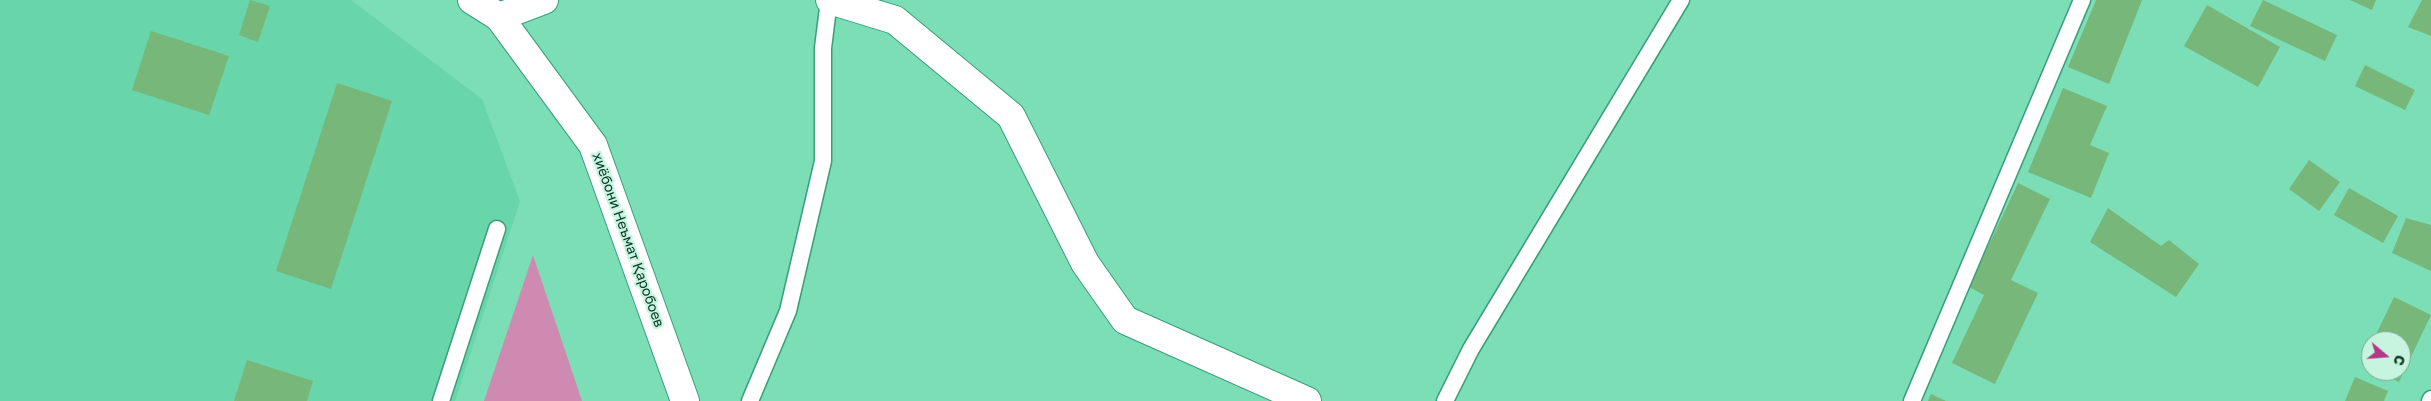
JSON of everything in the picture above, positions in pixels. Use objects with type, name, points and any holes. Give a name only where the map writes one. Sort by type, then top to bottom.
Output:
[{"type":"main road","name":"хиёбони Неъмат Қаробоев","points":[[472,0],[499,17],[593,145],[685,401]]},
{"type":"main road","points":[[499,17],[544,0]]},
{"type":"main road","points":[[830,0],[895,20],[1011,116],[1085,263],[1125,320],[1307,401]]},
{"type":"lane","points":[[750,401],[788,311],[823,161],[823,48],[830,0]]},
{"type":"lane","points":[[1445,401],[1471,349],[1681,0]]},
{"type":"lane","points":[[1912,401],[2082,0]]},
{"type":"lane","points":[[441,401],[497,229]]},
{"type":"shaded area","points":[[0,0],[351,0],[482,99],[520,201],[455,401],[0,401]]},
{"type":"shaded area","points":[[533,255],[582,401],[484,401]]},
{"type":"building","points":[[250,0],[270,6],[258,42],[239,35]]},
{"type":"building","points":[[2096,0],[2142,0],[2109,84],[2068,67]]},
{"type":"building","points":[[2263,0],[2337,35],[2325,61],[2250,26]]},
{"type":"building","points":[[2350,0],[2376,0],[2372,10]]},
{"type":"building","points":[[2422,0],[2431,0],[2431,36],[2408,27]]},
{"type":"building","points":[[2207,5],[2280,47],[2258,87],[2184,46]]},
{"type":"building","points":[[151,31],[229,56],[209,115],[132,90]]},
{"type":"building","points":[[2365,65],[2415,90],[2405,110],[2355,86]]},
{"type":"building","points":[[337,83],[392,101],[331,289],[276,271]]},
{"type":"building","points":[[2063,88],[2107,106],[2090,145],[2109,153],[2091,198],[2028,172]]},
{"type":"building","points":[[2309,160],[2340,182],[2319,211],[2289,189]]},
{"type":"building","points":[[2018,183],[2050,199],[2011,280],[2038,293],[1995,384],[1952,363],[1984,295],[1969,287]]},
{"type":"building","points":[[2349,188],[2398,216],[2383,243],[2334,215]]},
{"type":"building","points":[[2108,208],[2161,246],[2169,240],[2199,264],[2176,297],[2090,242]]},
{"type":"building","points":[[2406,218],[2431,225],[2431,271],[2392,253]]},
{"type":"building","points":[[2394,297],[2431,315],[2411,357],[2411,331],[2378,331]]},
{"type":"building","points":[[247,360],[313,381],[307,401],[234,401]]},
{"type":"building","points":[[2355,377],[2388,391],[2384,401],[2345,401]]},
{"type":"building","points":[[1931,394],[1946,401],[1928,401]]}]
